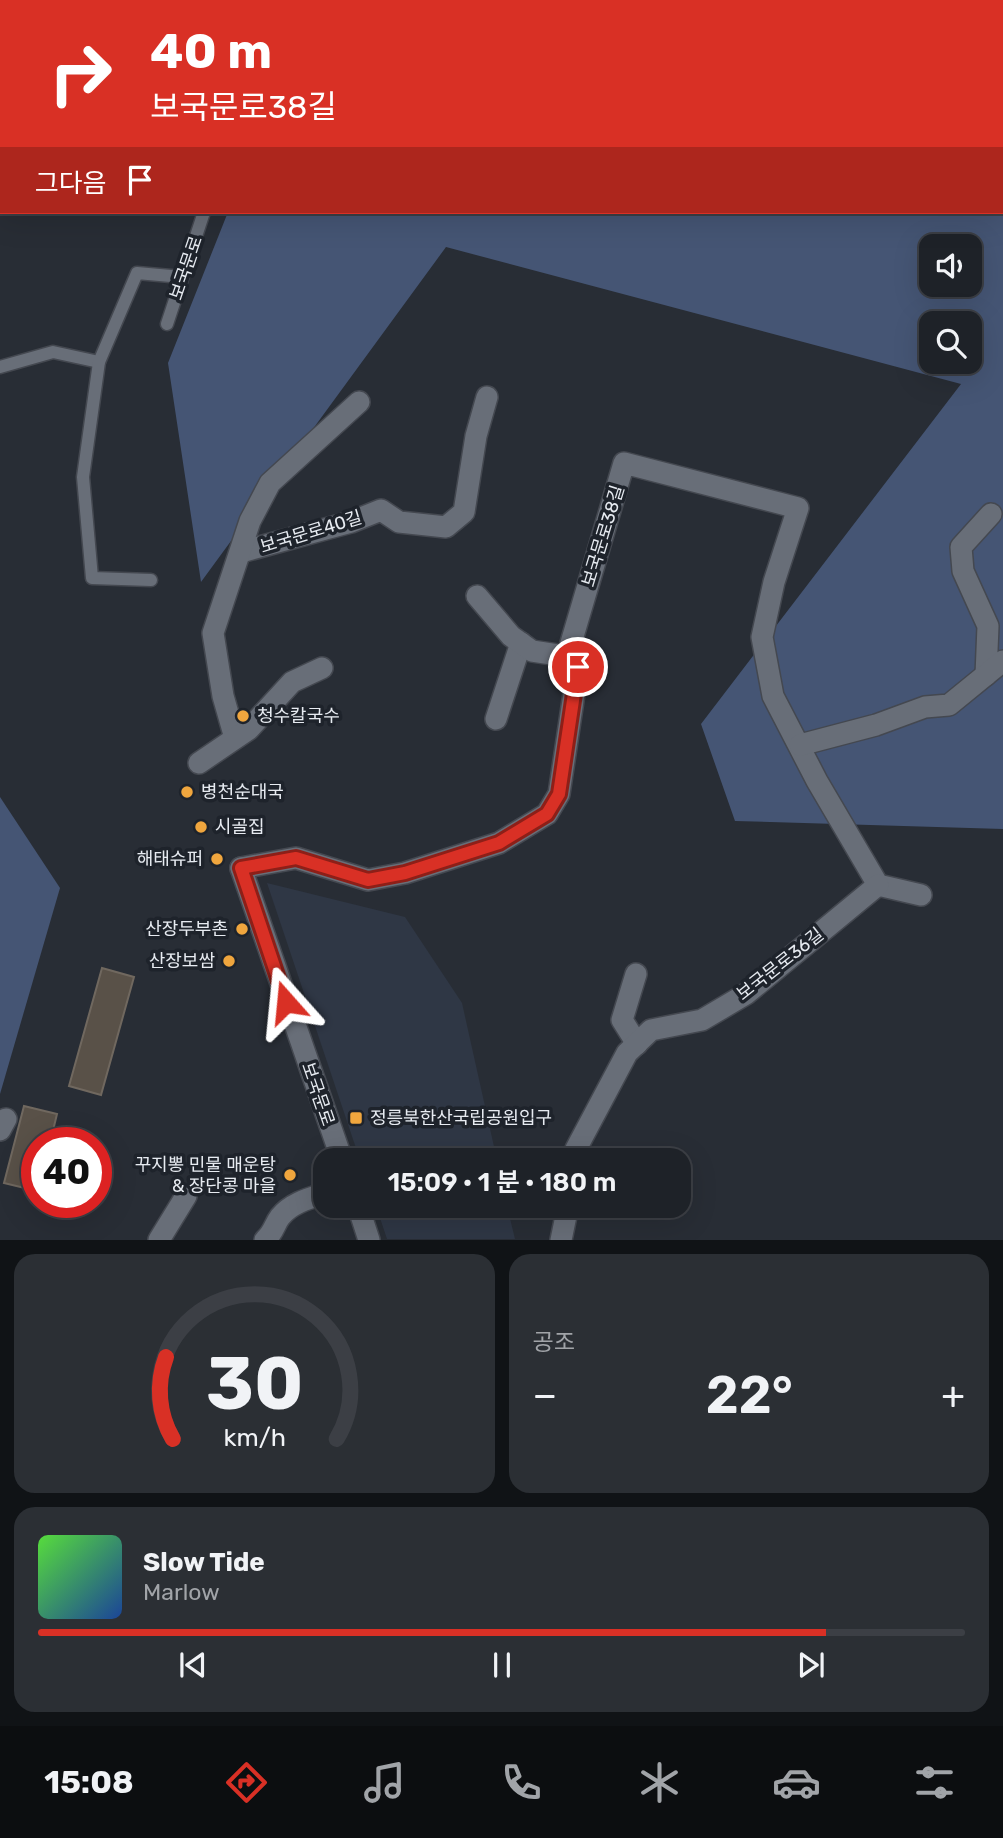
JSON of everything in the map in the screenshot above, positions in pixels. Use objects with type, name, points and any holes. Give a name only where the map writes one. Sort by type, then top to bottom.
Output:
[{"type":"street","name":"보국문로40길","points":[[242,552],[351,522],[381,510],[399,522],[446,527],[464,512],[476,436],[487,397]]},
{"type":"street","name":"보국문로40길","points":[[235,738],[223,696],[213,633],[242,552],[250,521],[270,483],[359,402]]},
{"type":"street","name":"보국문로38길","points":[[566,660],[624,463],[798,508],[774,582],[762,637],[773,696],[800,745]]},
{"type":"street","points":[[986,675],[988,626],[963,571],[961,547],[991,514]]},
{"type":"street","points":[[477,596],[521,643],[532,651],[558,655],[566,660]]},
{"type":"street","points":[[496,719],[521,643]]},
{"type":"street","name":"보국문로","points":[[338,1148],[241,868],[296,858],[368,880],[405,873],[499,843],[547,814],[559,794],[578,667],[566,660]]},
{"type":"street","points":[[921,895],[878,885],[817,781],[800,745],[876,725],[925,707],[948,705],[1003,661]]},
{"type":"street","points":[[199,763],[249,729],[292,682],[321,668]]},
{"type":"street","name":"보국문로36길","points":[[577,1148],[627,1054],[651,1030],[702,1020],[746,994],[878,885]]},
{"type":"street","points":[[636,974],[622,1020],[637,1044]]},
{"type":"street","points":[[159,1240],[186,1196]]},
{"type":"street","points":[[265,1240],[273,1233],[281,1216],[301,1201],[313,1197]]},
{"type":"street","points":[[362,1218],[369,1240]]},
{"type":"street","points":[[561,1240],[566,1218]]},
{"type":"lane","name":"보국문로","points":[[167,324],[203,214]]},
{"type":"lane","points":[[151,580],[92,578],[83,477],[99,362],[137,272],[182,277]]},
{"type":"lane","points":[[0,367],[53,352],[99,362]]},
{"type":"shaded area","points":[[227,214],[1003,214],[1003,829],[735,821],[701,724],[961,384],[923,374],[982,374],[982,311],[919,311],[919,373],[446,247],[201,582],[168,363]]},
{"type":"shaded area","points":[[0,797],[60,888],[0,1094]]},
{"type":"shaded area","points":[[267,883],[405,917],[462,1003],[494,1148],[356,1148]]},
{"type":"shaded area","points":[[380,1218],[510,1218],[515,1239],[387,1239]]},
{"type":"building","points":[[102,968],[134,977],[101,1095],[69,1086]]},
{"type":"building","points":[[24,1106],[57,1114],[54,1127],[21,1127],[21,1187],[4,1183]]},
{"type":"place","name":"청수칼국수","points":[[243,716]]},
{"type":"place","name":"병천순대국","points":[[187,792]]},
{"type":"place","name":"시골집","points":[[201,827]]},
{"type":"place","name":"해태슈퍼","points":[[217,859]]},
{"type":"place","name":"산장두부촌","points":[[242,929]]},
{"type":"place","name":"산장보쌈","points":[[229,961]]},
{"type":"place","name":"정릉북한산국립공원입구","points":[[356,1118]]},
{"type":"place","name":"꾸지뽕 민물 매운탕 & 장단콩 마을","points":[[290,1175]]},
{"type":"route","points":[[286,1002],[241,868],[296,858],[331,866],[368,880],[405,873],[499,843],[547,814],[559,794],[578,667]]}]
